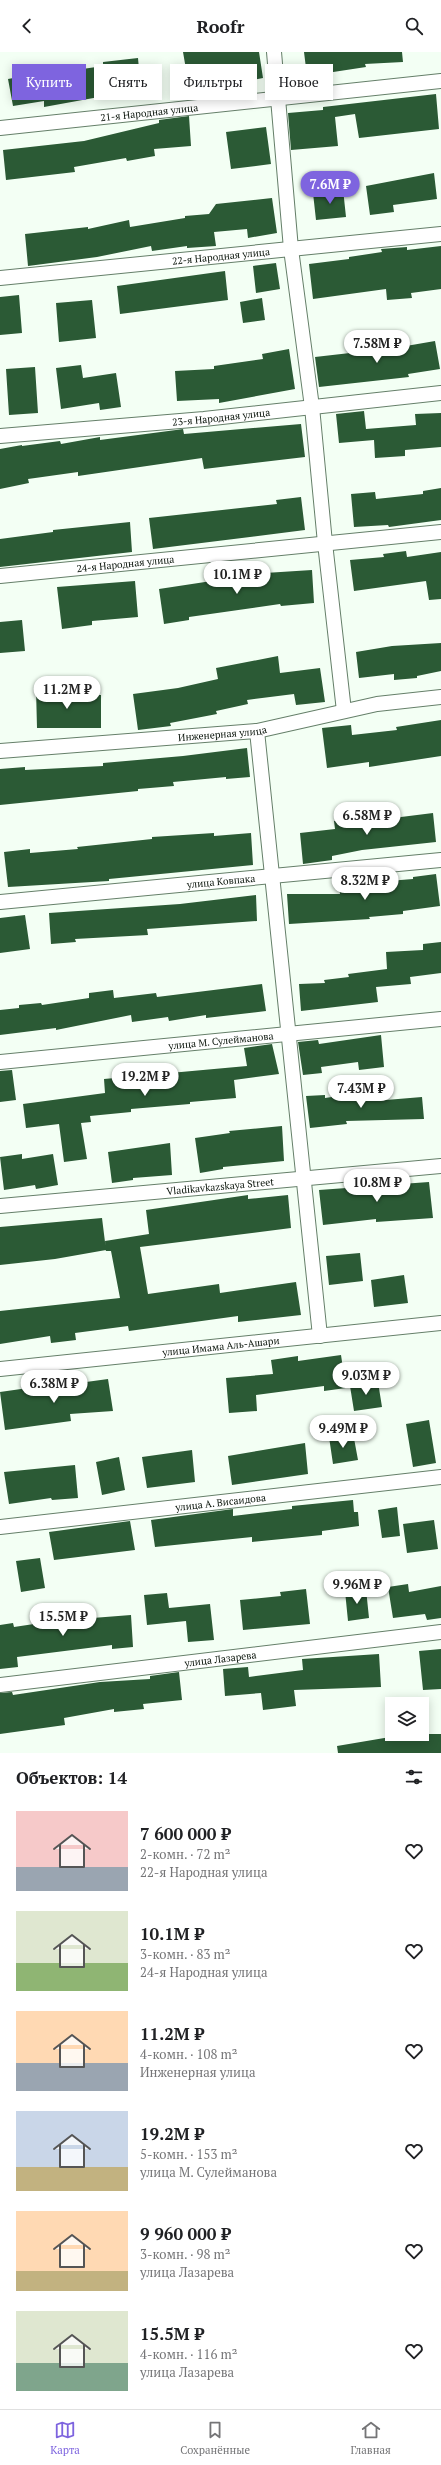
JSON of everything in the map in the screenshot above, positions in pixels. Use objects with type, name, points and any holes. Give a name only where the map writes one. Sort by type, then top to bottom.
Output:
[{"type":"street","points":[[274,52],[275,64]]},
{"type":"street","name":"21-я Народная улица","points":[[333,93],[441,82]]},
{"type":"street","name":"21-я Народная улица","points":[[0,128],[267,100]]},
{"type":"street","points":[[277,100],[291,249],[312,407],[325,543],[344,712]]},
{"type":"street","name":"22-я Народная улица","points":[[0,278],[441,234]]},
{"type":"street","name":"23-я Народная улица","points":[[0,436],[312,407],[441,393]]},
{"type":"street","name":"24-я Народная улица","points":[[0,576],[441,532]]},
{"type":"street","name":"Инженерная улица","points":[[0,752],[257,731],[377,704],[441,697]]},
{"type":"street","points":[[257,731],[287,1034],[320,1336]]},
{"type":"street","name":"улица Ковпака","points":[[0,902],[441,860]]},
{"type":"street","name":"улица М. Сулейманова","points":[[0,1062],[441,1019]]},
{"type":"street","name":"Vladikavkazskaya Street","points":[[0,1206],[303,1180],[441,1166]]},
{"type":"street","name":"улица Имама Аль-Ашари","points":[[0,1369],[441,1323]]},
{"type":"street","name":"улица А. Висаидова","points":[[0,1527],[441,1477]]},
{"type":"street","name":"улица Лазарева","points":[[0,1685],[441,1632]]},
{"type":"building","points":[[183,52],[259,52],[263,78],[257,79],[257,64],[185,64]]},
{"type":"building","points":[[304,52],[402,52],[403,62],[365,64],[366,67],[333,72],[333,64],[306,64]]},
{"type":"building","points":[[138,58],[139,64],[103,64],[103,62]]},
{"type":"building","points":[[94,67],[94,98],[86,99],[86,68]]},
{"type":"building","points":[[12,78],[12,100],[82,100],[44,107],[44,101],[13,106],[8,79]]},
{"type":"building","points":[[436,94],[439,129],[359,138],[355,114],[335,117],[338,146],[291,150],[288,113],[323,110],[323,107]]},
{"type":"building","points":[[189,116],[191,146],[154,149],[155,156],[127,161],[126,158],[74,167],[75,172],[6,180],[3,150],[84,141],[159,123],[159,120]]},
{"type":"building","points":[[266,127],[271,164],[231,169],[226,132]]},
{"type":"building","points":[[434,173],[437,199],[393,205],[394,212],[370,215],[366,186]]},
{"type":"building","points":[[343,189],[346,217],[316,220],[313,193]]},
{"type":"building","points":[[272,198],[277,233],[248,238],[247,229],[214,232],[216,246],[187,248],[187,246],[152,251],[151,246],[97,257],[28,266],[25,234],[88,227],[88,229],[129,220],[130,227],[185,218],[185,216],[209,214],[216,204]]},
{"type":"building","points":[[441,246],[441,289],[411,293],[412,298],[387,300],[386,289],[313,299],[309,264],[349,259],[349,257],[382,252],[381,249],[407,247],[407,250]]},
{"type":"building","points":[[276,263],[280,289],[256,293],[253,266]]},
{"type":"building","points":[[225,271],[228,300],[120,314],[117,286]]},
{"type":"building","points":[[19,295],[22,333],[0,335],[0,297]]},
{"type":"building","points":[[262,298],[265,320],[243,323],[240,302]]},
{"type":"building","points":[[92,300],[96,338],[59,342],[56,303]]},
{"type":"building","points":[[435,341],[440,369],[408,374],[409,377],[319,387],[315,357],[350,353],[350,350],[384,344],[406,343],[406,346]]},
{"type":"building","points":[[289,349],[295,389],[219,403],[219,399],[177,401],[175,371],[214,369],[214,366],[263,359],[262,354]]},
{"type":"building","points":[[81,365],[83,378],[116,373],[121,407],[100,410],[99,403],[61,409],[56,368]]},
{"type":"building","points":[[35,367],[38,413],[9,415],[6,369]]},
{"type":"building","points":[[364,411],[366,429],[416,425],[415,414],[441,413],[441,447],[405,450],[405,456],[375,458],[374,440],[339,443],[336,414]]},
{"type":"building","points":[[301,424],[305,457],[204,469],[202,458],[78,476],[78,472],[28,479],[29,483],[0,489],[0,449],[60,441],[61,444],[100,437],[100,440],[183,429],[184,434]]},
{"type":"building","points":[[441,488],[441,520],[389,527],[388,525],[354,527],[351,494],[375,492],[376,499],[423,494],[423,491]]},
{"type":"building","points":[[301,497],[305,530],[153,549],[149,518],[277,504],[276,500]]},
{"type":"building","points":[[130,522],[132,552],[0,567],[0,539],[53,532],[53,530]]},
{"type":"building","points":[[406,551],[407,557],[441,552],[441,599],[429,600],[426,581],[354,591],[350,560],[384,557],[383,554]]},
{"type":"building","points":[[312,570],[314,603],[281,606],[280,604],[189,617],[189,620],[164,624],[159,589],[265,573]]},
{"type":"building","points":[[135,581],[138,617],[92,621],[92,625],[62,629],[57,587]]},
{"type":"building","points":[[22,620],[25,651],[0,653],[0,622]]},
{"type":"building","points":[[441,643],[441,671],[417,676],[417,678],[394,680],[394,674],[359,678],[356,652],[392,646]]},
{"type":"building","points":[[278,656],[280,673],[320,668],[325,702],[296,705],[294,694],[247,700],[248,704],[216,711],[217,714],[170,723],[171,726],[138,730],[133,694],[178,688],[218,679],[216,668]]},
{"type":"building","points":[[65,688],[65,695],[101,695],[101,728],[37,728],[36,689]]},
{"type":"building","points":[[441,720],[441,756],[369,767],[369,762],[327,768],[322,728],[351,725],[352,735],[397,730],[396,727]]},
{"type":"building","points":[[247,748],[250,777],[226,779],[226,777],[173,782],[174,786],[138,789],[138,791],[0,805],[0,769],[25,767],[25,770],[103,766],[103,763],[183,756]]},
{"type":"building","points":[[393,812],[393,818],[433,813],[436,842],[362,850],[332,856],[332,860],[303,864],[300,833],[335,829],[334,821]]},
{"type":"building","points":[[214,833],[214,836],[251,833],[253,865],[109,879],[109,881],[8,887],[4,852],[30,849],[30,853],[78,849],[77,847],[152,839],[152,837]]},
{"type":"building","points":[[436,874],[440,906],[403,911],[403,914],[369,917],[370,919],[289,924],[287,894],[340,894],[339,885],[413,879],[413,877]]},
{"type":"building","points":[[256,895],[257,921],[147,929],[148,935],[75,939],[76,942],[51,944],[49,913],[180,904]]},
{"type":"building","points":[[25,915],[30,949],[0,953],[0,918]]},
{"type":"building","points":[[441,942],[441,973],[410,977],[411,984],[376,987],[378,1002],[301,1011],[299,984],[325,983],[324,980],[349,977],[348,974],[387,969],[386,952],[423,950],[423,944]]},
{"type":"building","points":[[262,984],[266,1011],[206,1018],[206,1015],[169,1021],[168,1017],[132,1022],[131,1015],[56,1030],[56,1028],[0,1035],[0,1010],[19,1008],[19,1005],[41,1003],[42,1005],[89,998],[89,993],[113,990],[114,998],[156,993],[157,997]]},
{"type":"building","points":[[381,1035],[384,1067],[359,1070],[358,1062],[321,1067],[322,1073],[303,1075],[298,1042],[318,1040],[319,1044]]},
{"type":"building","points":[[272,1044],[279,1074],[234,1080],[236,1098],[131,1109],[131,1112],[90,1116],[91,1122],[81,1123],[87,1159],[64,1162],[59,1124],[26,1128],[23,1104],[105,1093],[104,1079],[247,1066],[244,1048]]},
{"type":"building","points":[[12,1070],[16,1100],[0,1102],[0,1071]]},
{"type":"building","points":[[386,1092],[386,1100],[422,1097],[424,1119],[346,1121],[347,1124],[310,1128],[306,1096],[325,1095],[325,1098],[352,1094]]},
{"type":"building","points":[[282,1126],[284,1161],[223,1167],[223,1169],[200,1173],[195,1138],[230,1133],[229,1131]]},
{"type":"building","points":[[170,1143],[172,1175],[133,1178],[133,1180],[112,1183],[108,1152]]},
{"type":"building","points":[[22,1154],[22,1159],[53,1154],[58,1185],[36,1189],[35,1185],[4,1190],[0,1157]]},
{"type":"building","points":[[429,1182],[433,1218],[376,1222],[376,1219],[323,1225],[319,1190]]},
{"type":"building","points":[[248,1195],[248,1199],[288,1195],[291,1228],[140,1247],[148,1294],[219,1284],[220,1293],[296,1282],[301,1315],[238,1322],[238,1316],[129,1331],[128,1326],[75,1333],[76,1340],[51,1343],[50,1336],[0,1344],[0,1311],[120,1298],[111,1251],[106,1251],[105,1241],[149,1234],[146,1210]]},
{"type":"building","points":[[102,1218],[106,1250],[55,1259],[0,1265],[0,1227]]},
{"type":"building","points":[[360,1253],[363,1281],[329,1285],[326,1256]]},
{"type":"building","points":[[404,1275],[408,1303],[374,1307],[371,1280]]},
{"type":"building","points":[[341,1355],[346,1388],[324,1391],[324,1386],[256,1395],[257,1411],[229,1413],[226,1378],[273,1374],[271,1360],[298,1356],[298,1361]]},
{"type":"building","points":[[108,1379],[113,1411],[70,1414],[71,1421],[5,1430],[0,1392],[28,1388],[28,1390]]},
{"type":"building","points":[[378,1382],[382,1407],[354,1411],[350,1386]]},
{"type":"building","points":[[429,1420],[436,1463],[413,1467],[406,1424]]},
{"type":"building","points":[[353,1433],[358,1460],[333,1464],[329,1437]]},
{"type":"building","points":[[305,1443],[308,1474],[232,1485],[228,1456]]},
{"type":"building","points":[[192,1450],[195,1482],[147,1488],[142,1457]]},
{"type":"building","points":[[119,1457],[125,1490],[102,1495],[96,1462]]},
{"type":"building","points":[[75,1465],[78,1498],[52,1500],[51,1498],[9,1504],[4,1472]]},
{"type":"building","points":[[353,1500],[354,1512],[358,1512],[359,1526],[322,1531],[322,1535],[252,1542],[252,1537],[155,1547],[151,1520],[233,1509],[233,1516],[292,1509],[292,1506]]},
{"type":"building","points":[[397,1507],[400,1536],[382,1538],[378,1510]]},
{"type":"building","points":[[434,1520],[438,1549],[407,1553],[403,1524]]},
{"type":"building","points":[[130,1521],[135,1550],[54,1560],[49,1532]]},
{"type":"building","points":[[40,1558],[45,1588],[21,1592],[16,1561]]},
{"type":"building","points":[[408,1584],[409,1592],[441,1586],[441,1618],[427,1620],[425,1614],[393,1618],[388,1587]]},
{"type":"building","points":[[306,1589],[310,1624],[243,1630],[240,1600],[281,1596],[280,1592]]},
{"type":"building","points":[[366,1589],[369,1618],[348,1621],[345,1591]]},
{"type":"building","points":[[167,1593],[169,1608],[210,1604],[214,1640],[188,1642],[186,1621],[147,1625],[144,1595]]},
{"type":"building","points":[[131,1615],[133,1647],[112,1649],[112,1645],[17,1657],[18,1667],[0,1669],[0,1625],[13,1623],[14,1627],[54,1621]]},
{"type":"building","points":[[441,1649],[441,1689],[423,1690],[419,1651]]},
{"type":"building","points":[[379,1654],[381,1687],[294,1690],[296,1706],[263,1710],[261,1693],[225,1696],[223,1669],[248,1667],[249,1677],[303,1670],[302,1659]]},
{"type":"building","points":[[179,1672],[182,1700],[143,1704],[144,1709],[114,1712],[114,1709],[64,1718],[65,1725],[0,1734],[0,1693],[12,1692],[13,1695],[100,1682],[150,1679],[150,1676]]},
{"type":"building","points":[[429,1734],[441,1734],[441,1753],[338,1753],[337,1746],[385,1738],[385,1741],[429,1741]]}]
